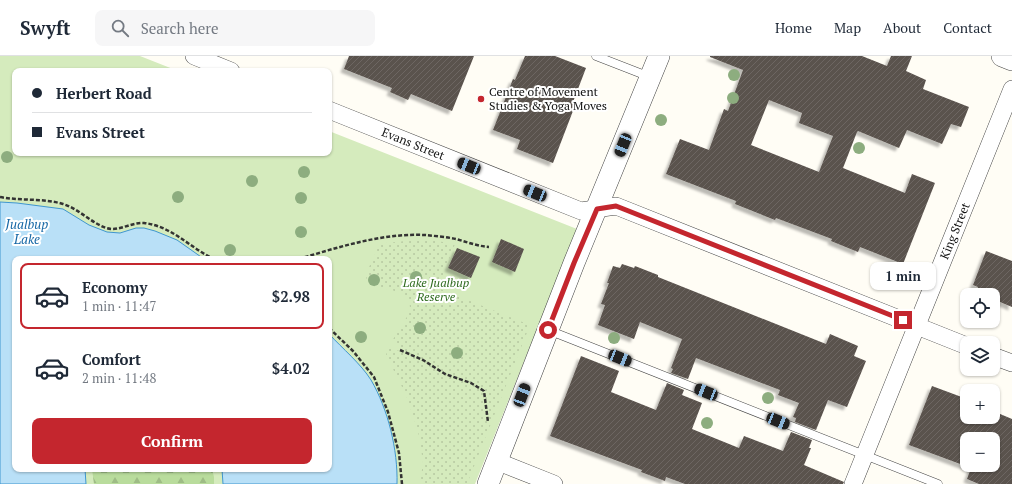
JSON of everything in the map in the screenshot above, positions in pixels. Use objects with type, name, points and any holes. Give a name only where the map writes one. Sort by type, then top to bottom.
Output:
[{"type":"street","points":[[194,56],[224,68]]},
{"type":"street","points":[[488,484],[574,263],[659,56]]},
{"type":"street","points":[[1002,56],[1012,60]]},
{"type":"street","name":"King Street","points":[[853,484],[1012,89]]},
{"type":"street","name":"Evans Street","points":[[332,111],[581,210],[616,206],[960,343]]},
{"type":"street","points":[[1000,359],[1012,363]]},
{"type":"street","points":[[496,461],[554,484]]},
{"type":"lane","points":[[596,56],[650,77]]},
{"type":"lane","points":[[548,330],[938,484]]},
{"type":"path","points":[[0,197],[63,204],[74,208],[92,222],[107,228],[118,229],[135,224],[145,224],[157,227],[180,236],[202,254],[207,256]]},
{"type":"path","points":[[309,256],[337,248],[388,237],[425,235],[454,238],[480,246],[489,247]]},
{"type":"path","points":[[332,331],[353,351],[374,377],[388,412],[399,453],[402,484]]},
{"type":"path","points":[[400,350],[423,360],[445,374],[471,383],[484,391],[489,429]]},
{"type":"green space","name":"Lake Jualbup Reserve","points":[[0,56],[140,56],[170,68],[12,68],[12,156],[332,156],[332,132],[577,229],[475,484],[0,484]]},
{"type":"green space","points":[[425,239],[455,244],[438,288],[530,325],[467,484],[420,484],[423,462],[418,431],[406,395],[386,355],[388,348],[400,351],[401,347],[392,341],[408,315],[410,308],[409,298],[399,292],[368,284],[366,276],[375,255],[376,244]]},
{"type":"green space","points":[[92,472],[213,472],[214,477],[214,484],[94,484]]},
{"type":"water","name":"Jualbup Lake","points":[[0,202],[63,209],[89,225],[107,232],[120,233],[136,228],[144,228],[177,240],[200,256],[12,256],[12,472],[85,472],[86,484],[0,484]]},
{"type":"water","points":[[332,337],[362,368],[377,391],[391,430],[396,457],[397,484],[223,484],[222,472],[332,472]]},
{"type":"building","points":[[349,56],[474,56],[452,111],[411,94],[408,100],[390,92],[392,88],[344,69]]},
{"type":"building","points":[[525,56],[555,56],[586,68],[573,102],[576,103],[553,163],[517,149],[520,140],[493,130],[513,79],[515,80]]},
{"type":"building","points":[[862,56],[887,66],[891,56],[912,56],[906,71],[926,80],[923,89],[969,107],[961,127],[951,124],[942,144],[907,130],[899,148],[858,131],[857,132],[843,168],[905,193],[912,174],[935,183],[903,264],[860,247],[858,252],[831,241],[832,239],[776,218],[775,220],[735,204],[736,201],[666,174],[680,139],[709,150],[724,109],[728,111],[743,70],[710,57]],"holes":[[[769,100],[802,113],[799,123],[833,136],[819,172],[751,145]]]},
{"type":"building","points":[[501,239],[524,249],[515,272],[492,262]]},
{"type":"building","points":[[457,248],[480,257],[471,278],[448,268]]},
{"type":"building","points":[[986,251],[1012,261],[1012,307],[1000,302],[1000,288],[978,288],[973,285]]},
{"type":"building","points":[[622,264],[634,268],[635,266],[658,275],[658,277],[826,344],[830,334],[858,346],[854,356],[866,361],[847,407],[828,400],[816,430],[795,422],[796,418],[793,417],[799,403],[778,395],[780,390],[696,358],[688,379],[671,373],[673,369],[671,368],[682,339],[640,322],[634,339],[598,325],[605,305],[601,304],[609,283],[607,283],[613,266],[620,268]]},
{"type":"building","points":[[581,356],[619,371],[611,392],[656,410],[667,383],[684,390],[682,395],[702,403],[692,429],[739,448],[744,436],[783,451],[791,432],[812,440],[809,448],[811,448],[804,465],[844,482],[843,484],[685,484],[666,477],[665,481],[641,472],[642,470],[550,436]]},
{"type":"building","points":[[932,386],[960,396],[960,424],[1000,424],[1000,414],[1012,419],[1012,484],[979,484],[967,479],[970,472],[1000,472],[1000,432],[960,432],[960,464],[909,445]]},
{"type":"place","name":"Centre of Movement Studies & Yoga Moves","points":[[481,99]]},
{"type":"route","points":[[548,330],[597,209],[616,206],[903,320]]}]
